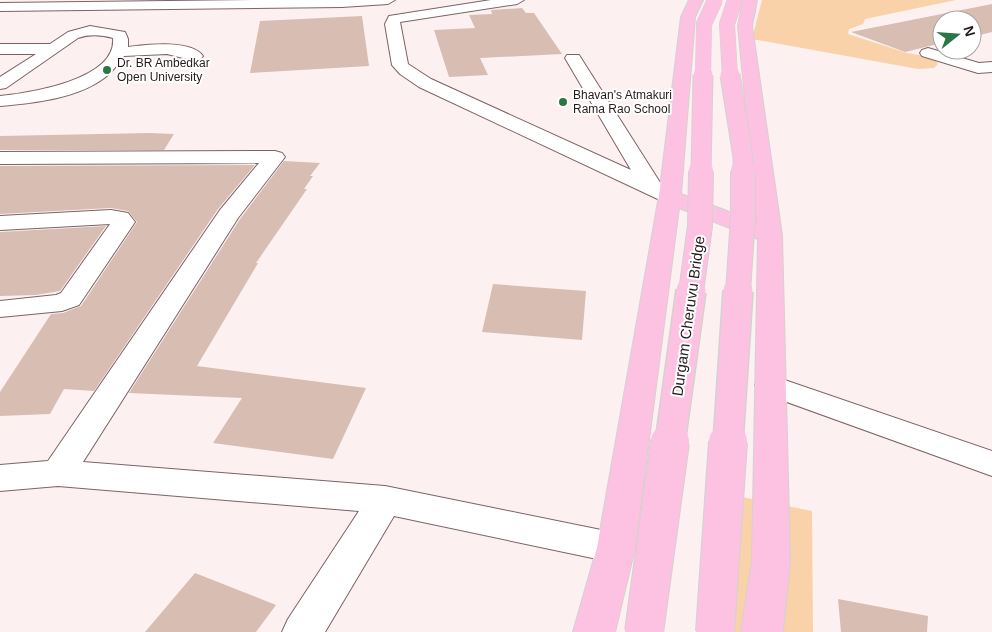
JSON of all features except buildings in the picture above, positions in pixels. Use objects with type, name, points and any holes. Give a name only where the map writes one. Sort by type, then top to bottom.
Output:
[{"type":"main road","points":[[594,632],[616,548],[661,191],[688,17],[696,0]]},
{"type":"main road","name":"Durgam Cheruvu Bridge","points":[[644,632],[700,226],[704,24],[715,0]]},
{"type":"main road","points":[[714,632],[743,217],[743,157],[728,64],[727,40],[727,24],[735,0]]},
{"type":"main road","points":[[750,0],[744,26],[770,235],[771,561],[762,632]]},
{"type":"main road","points":[[661,191],[770,235]]},
{"type":"street","points":[[0,7],[43,0]]},
{"type":"street","points":[[0,7],[342,3],[388,0]]},
{"type":"street","points":[[516,0],[394,19],[392,24],[400,64],[406,71],[425,83],[661,191]]},
{"type":"street","points":[[0,84],[74,34],[88,31],[105,31],[120,35],[122,41],[120,52],[100,73],[84,82],[37,96],[0,101]]},
{"type":"street","points":[[0,48],[54,49]]},
{"type":"street","points":[[120,52],[174,49],[195,56]]},
{"type":"street","points":[[928,53],[978,68],[992,67]]},
{"type":"street","points":[[573,58],[661,191]]},
{"type":"street","points":[[0,158],[275,157],[228,215],[58,474]]},
{"type":"street","points":[[0,223],[111,217],[120,218],[123,222],[70,299],[62,303],[0,308]]},
{"type":"street","points":[[770,385],[992,464]]},
{"type":"street","points":[[0,478],[58,474],[385,500],[616,548]]},
{"type":"street","points":[[303,632],[385,500]]},
{"type":"shaded area","points":[[762,0],[956,0],[865,19],[863,24],[849,29],[848,34],[935,60],[938,64],[934,68],[918,69],[752,39]]},
{"type":"shaded area","points":[[727,494],[812,511],[813,632],[720,632]]},
{"type":"place","name":"Dr. BR Ambedkar Open University","points":[[107,70]]},
{"type":"place","name":"Bhavan's Atmakuri Rama Rao School","points":[[563,102]]}]
